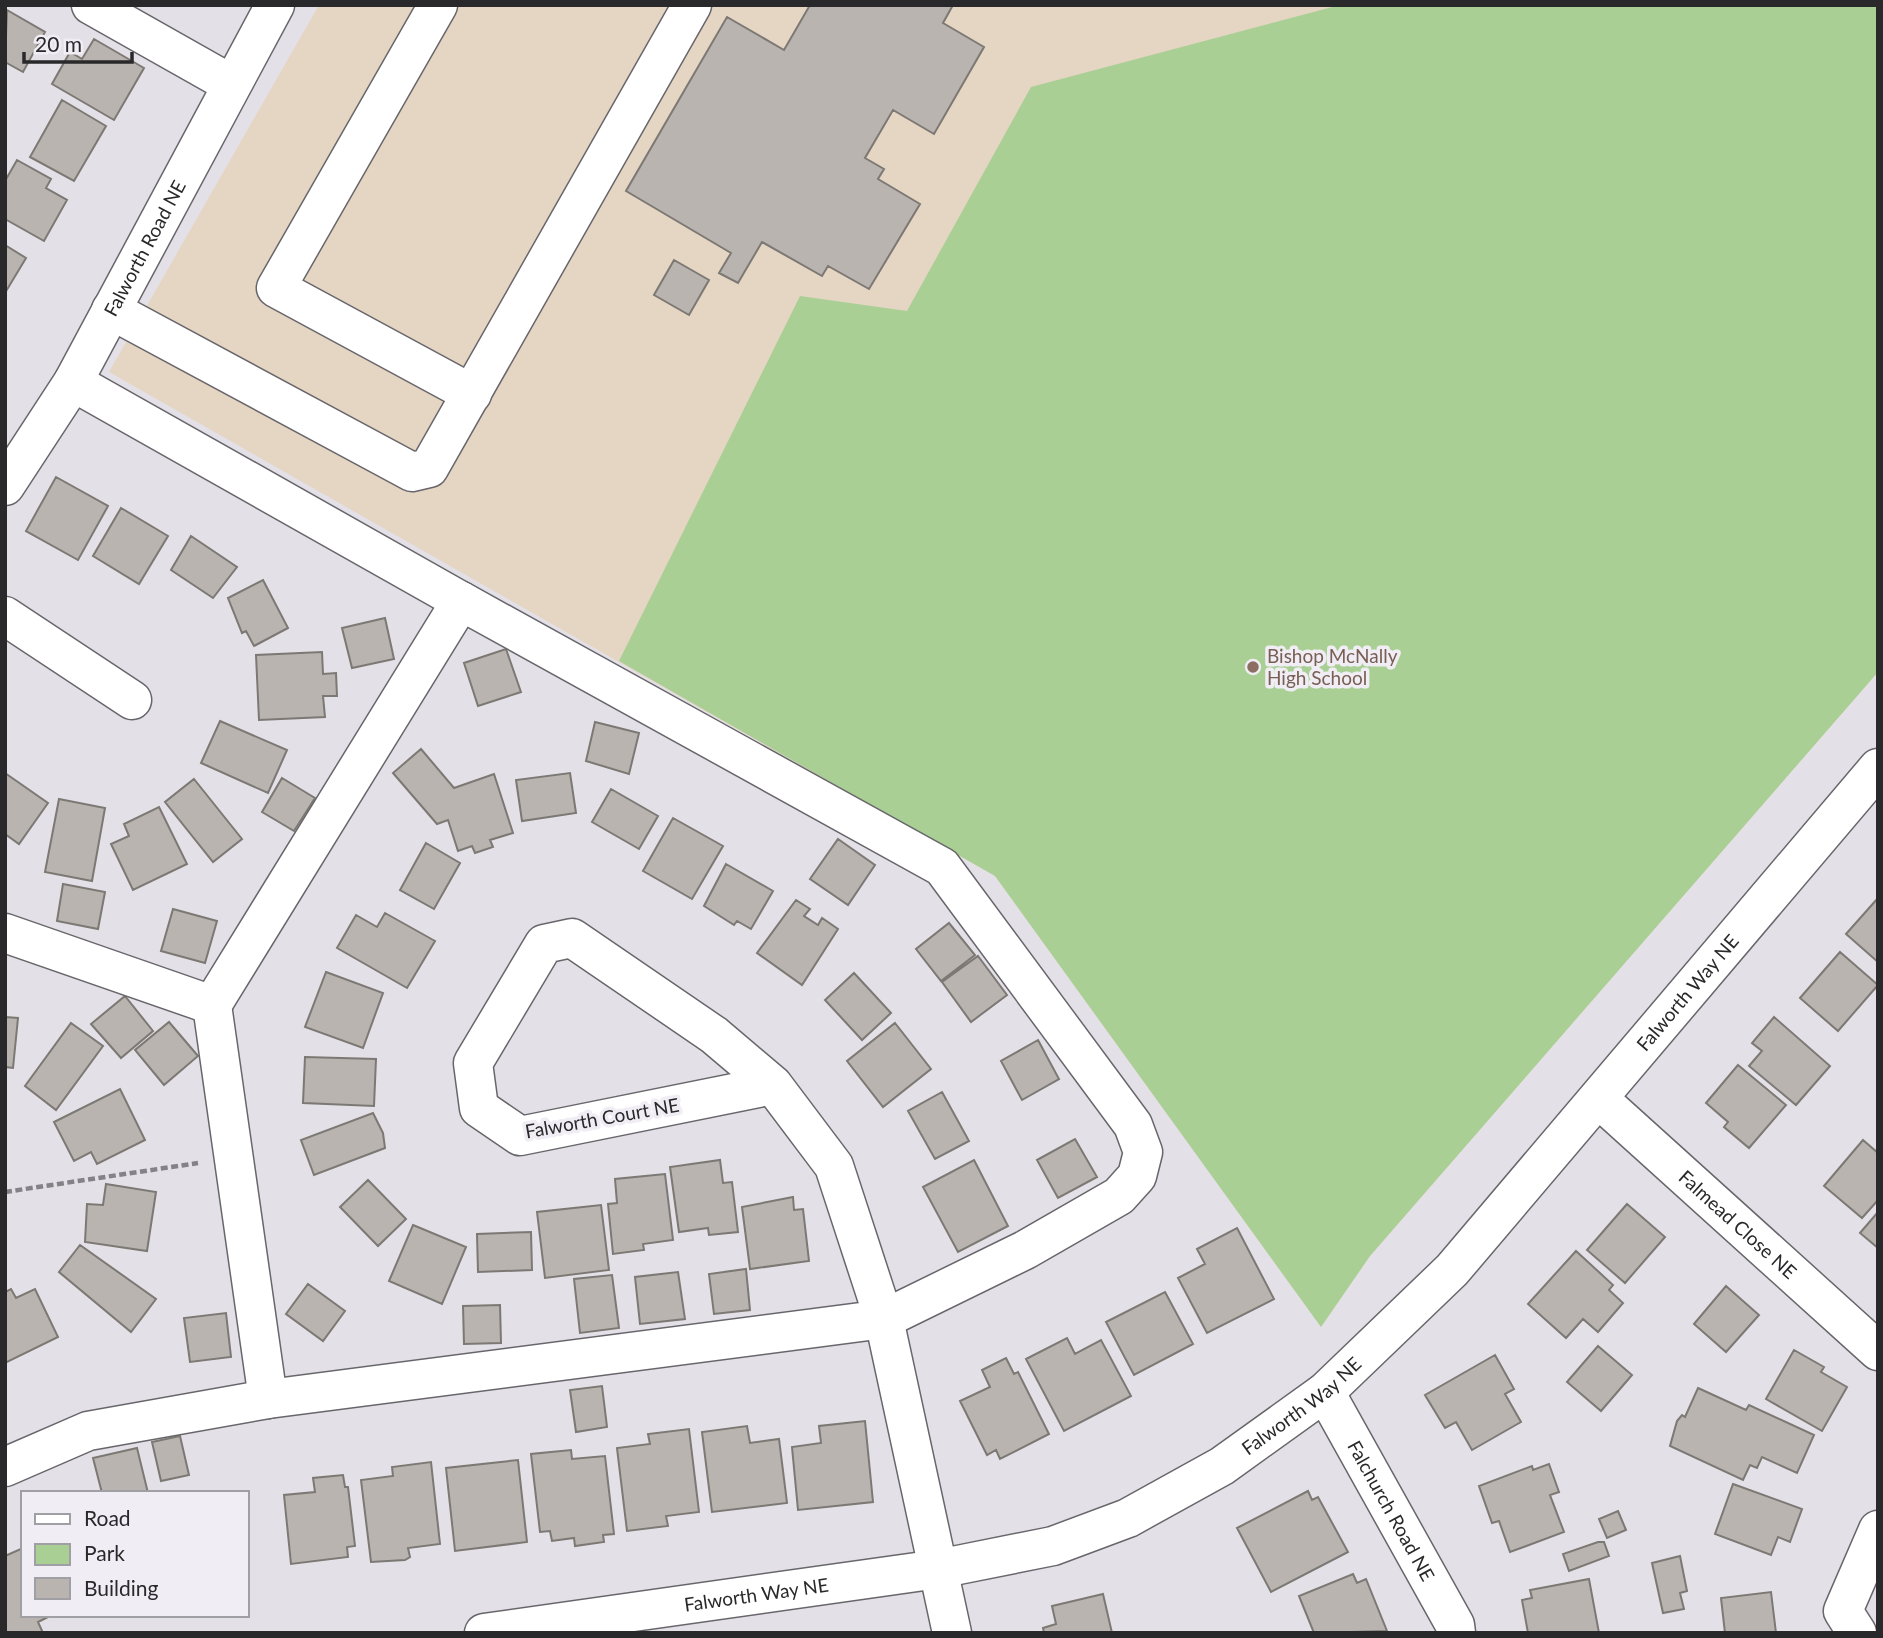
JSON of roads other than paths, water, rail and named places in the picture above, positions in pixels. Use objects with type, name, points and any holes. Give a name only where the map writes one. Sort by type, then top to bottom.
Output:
[{"type":"street","points":[[91,5],[230,84]]},
{"type":"street","name":"Falworth Road NE","points":[[5,486],[73,382],[230,84],[275,5]]},
{"type":"street","points":[[438,5],[276,288],[472,394]]},
{"type":"street","points":[[111,310],[412,472],[429,468],[692,5]]},
{"type":"street","points":[[5,1467],[88,1430],[268,1399],[884,1319],[1025,1250],[1119,1196],[1137,1177],[1143,1152],[1133,1125],[942,867],[73,382]]},
{"type":"street","points":[[268,1399],[212,1005],[461,600]]},
{"type":"street","points":[[5,616],[132,700]]},
{"type":"street","name":"Falworth Way NE","points":[[484,1633],[938,1569],[1053,1546],[1128,1518],[1222,1466],[1325,1392],[1452,1270],[1872,788]]},
{"type":"street","points":[[5,933],[212,1005]]},
{"type":"street","name":"Falworth Court NE","points":[[773,1086],[520,1136],[479,1108],[473,1063],[544,944],[572,938],[714,1035],[773,1086],[834,1166],[884,1319],[953,1633]]},
{"type":"street","name":"Falmead Close NE","points":[[1599,1099],[1878,1351]]},
{"type":"street","name":"Falchurch Road NE","points":[[1325,1392],[1455,1625],[1456,1633]]},
{"type":"street","points":[[1857,1633],[1843,1612],[1878,1530]]},
{"type":"place","name":"Bishop McNally High School","points":[[1253,667]]}]
